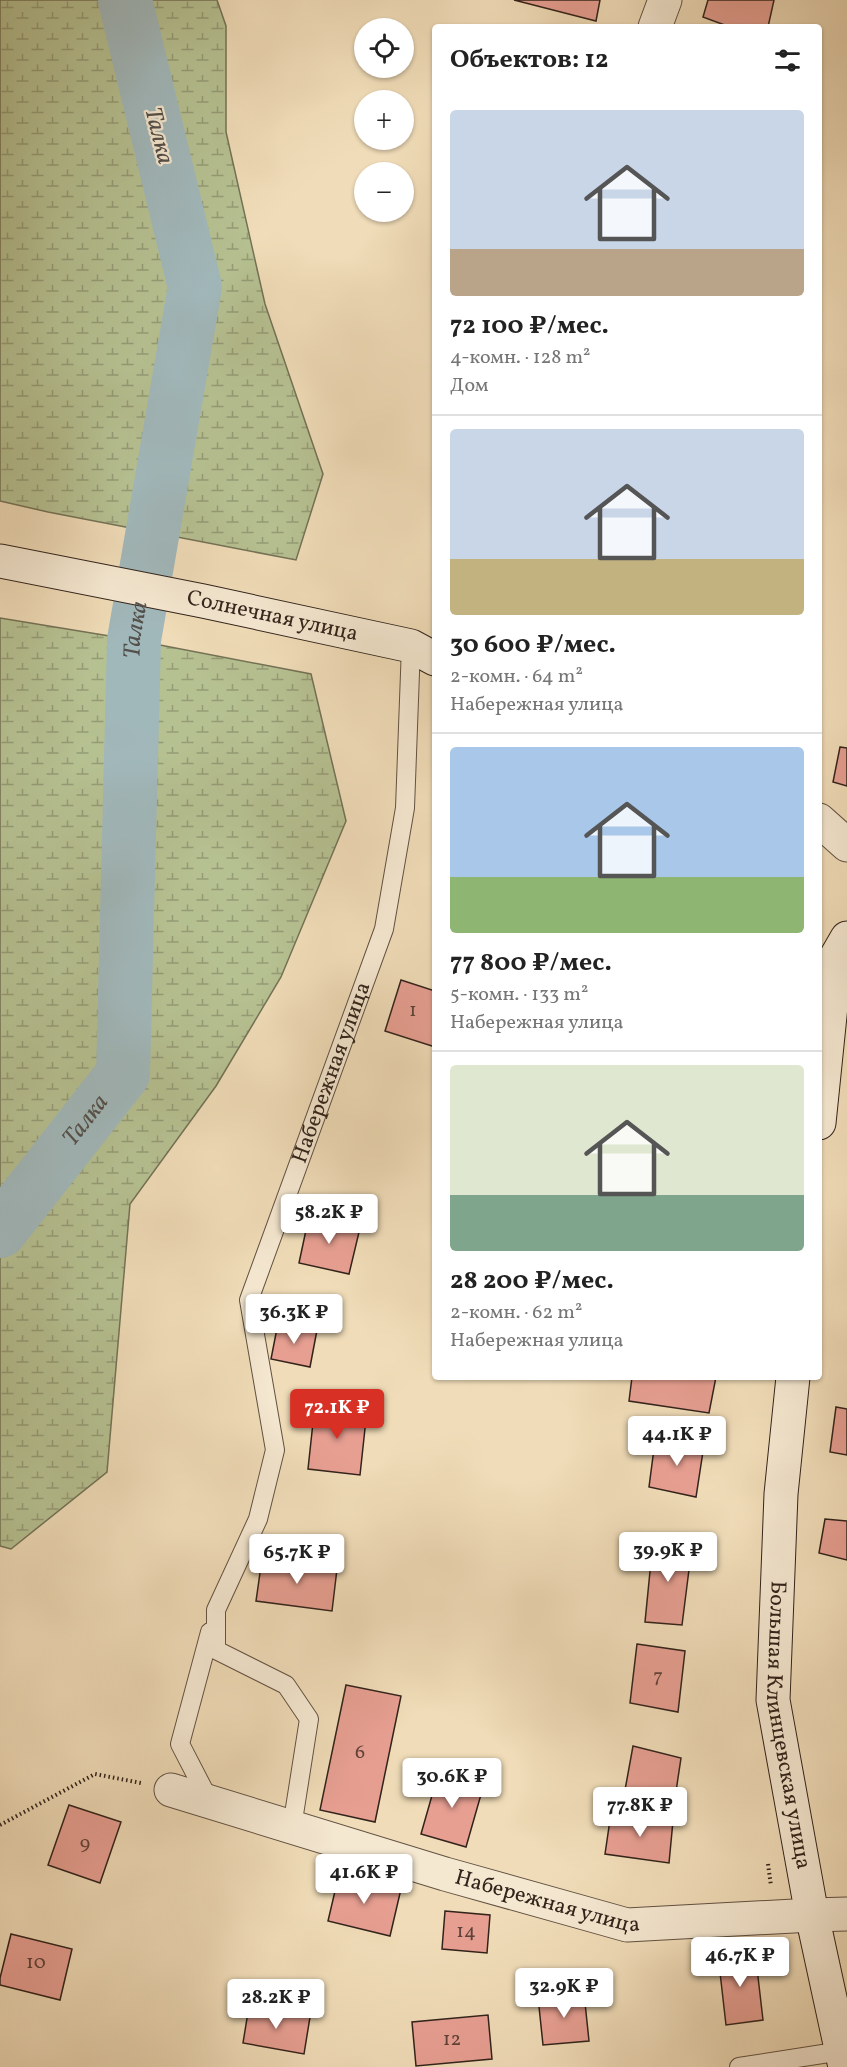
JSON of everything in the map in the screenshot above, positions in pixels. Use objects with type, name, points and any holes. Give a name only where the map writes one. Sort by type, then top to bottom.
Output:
[{"type":"street","points":[[657,24],[665,0]]},
{"type":"street","name":"Солнечная улица","points":[[0,561],[203,601],[423,652]]},
{"type":"street","points":[[822,823],[847,845]]},
{"type":"street","points":[[822,1088],[834,946]]},
{"type":"street","name":"Большая Клинцевская улица","points":[[793,1380],[781,1494],[773,1700],[812,1914],[844,2059]]},
{"type":"street","name":"Набережная улица","points":[[171,1790],[445,1874],[627,1925],[847,1914]]},
{"type":"lane","name":"Набережная улица","points":[[292,1827],[309,1719],[286,1685],[216,1650],[216,1610],[258,1519],[275,1450],[249,1300],[384,929],[405,808],[423,652]]},
{"type":"lane","points":[[210,1802],[180,1744],[216,1610]]},
{"type":"lane","points":[[739,2067],[844,2059]]},
{"type":"path","points":[[0,1825],[95,1774],[171,1790]]},
{"type":"green space","points":[[0,0],[217,0],[226,26],[226,132],[265,304],[323,474],[296,560],[0,501]]},
{"type":"green space","points":[[0,618],[134,640],[311,674],[346,821],[281,977],[216,1086],[130,1204],[107,1472],[11,1549],[0,1546]]},
{"type":"building","points":[[514,0],[600,0],[596,21]]},
{"type":"building","points":[[708,0],[774,0],[769,24],[722,24],[703,17]]},
{"type":"building","points":[[840,747],[847,748],[847,786],[833,782]]},
{"type":"building","points":[[401,980],[432,990],[432,1046],[385,1031]]},
{"type":"building","points":[[309,1216],[360,1228],[349,1274],[299,1263]]},
{"type":"building","points":[[278,1323],[317,1330],[310,1367],[271,1359]]},
{"type":"building","points":[[632,1380],[715,1380],[709,1413],[629,1401]]},
{"type":"building","points":[[315,1404],[367,1410],[360,1475],[308,1469]]},
{"type":"building","points":[[836,1407],[847,1409],[847,1455],[830,1452]]},
{"type":"building","points":[[655,1441],[704,1445],[696,1497],[649,1487]]},
{"type":"building","points":[[825,1519],[847,1521],[847,1560],[819,1553]]},
{"type":"building","points":[[653,1541],[692,1546],[682,1625],[645,1622]]},
{"type":"building","points":[[262,1559],[337,1569],[332,1611],[256,1601]]},
{"type":"building","points":[[637,1644],[685,1651],[678,1712],[630,1703]]},
{"type":"building","points":[[346,1685],[401,1696],[375,1822],[320,1810]]},
{"type":"building","points":[[633,1746],[681,1758],[675,1798],[625,1790]]},
{"type":"building","points":[[439,1771],[484,1784],[466,1847],[421,1834]]},
{"type":"building","points":[[69,1805],[121,1822],[100,1883],[48,1865]]},
{"type":"building","points":[[611,1813],[673,1821],[669,1863],[605,1854]]},
{"type":"building","points":[[339,1874],[401,1889],[390,1936],[328,1921]]},
{"type":"building","points":[[445,1911],[490,1915],[487,1953],[442,1949]]},
{"type":"building","points":[[11,1934],[72,1949],[60,2000],[0,1985]]},
{"type":"building","points":[[755,1951],[763,2020],[726,2025],[718,1955]]},
{"type":"building","points":[[584,1993],[589,2041],[543,2045],[538,1997]]},
{"type":"building","points":[[249,2006],[310,2017],[304,2054],[243,2043]]},
{"type":"building","points":[[488,2015],[492,2059],[416,2066],[412,2022]]},
{"type":"waterway","name":"Талка","points":[[0,1231],[123,1074],[134,640],[195,287],[125,0]]}]
